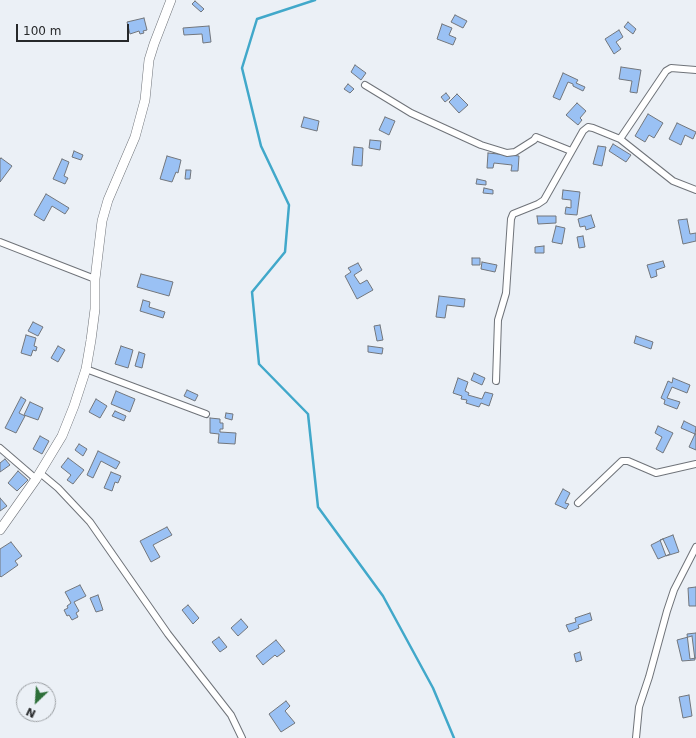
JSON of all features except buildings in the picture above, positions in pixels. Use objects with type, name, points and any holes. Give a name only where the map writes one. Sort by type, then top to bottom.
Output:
[{"type":"street","points":[[0,530],[38,476],[62,436],[86,369],[95,309],[95,279],[102,222],[108,200],[136,137],[144,100],[150,60],[157,36],[171,0]]},
{"type":"street","points":[[620,140],[666,71],[671,68],[696,70]]},
{"type":"street","points":[[365,85],[411,113],[481,145],[507,153],[515,152],[534,140],[536,137],[571,150]]},
{"type":"street","points":[[496,381],[498,320],[506,293],[511,219],[513,214],[544,200],[583,131],[588,127],[593,128],[620,140],[673,181],[696,190]]},
{"type":"street","points":[[0,242],[95,279]]},
{"type":"street","points":[[86,369],[206,414]]},
{"type":"street","points":[[0,448],[38,476],[58,488],[90,522],[168,634],[231,715],[242,738]]},
{"type":"street","points":[[578,502],[622,461],[628,461],[656,473],[696,464]]},
{"type":"street","points":[[636,738],[639,706],[649,677],[667,611],[674,590],[696,547]]},
{"type":"waterway","points":[[315,0],[257,19],[242,68],[261,146],[289,205],[285,252],[252,292],[259,364],[308,414],[318,507],[383,596],[433,688],[454,738]]}]
